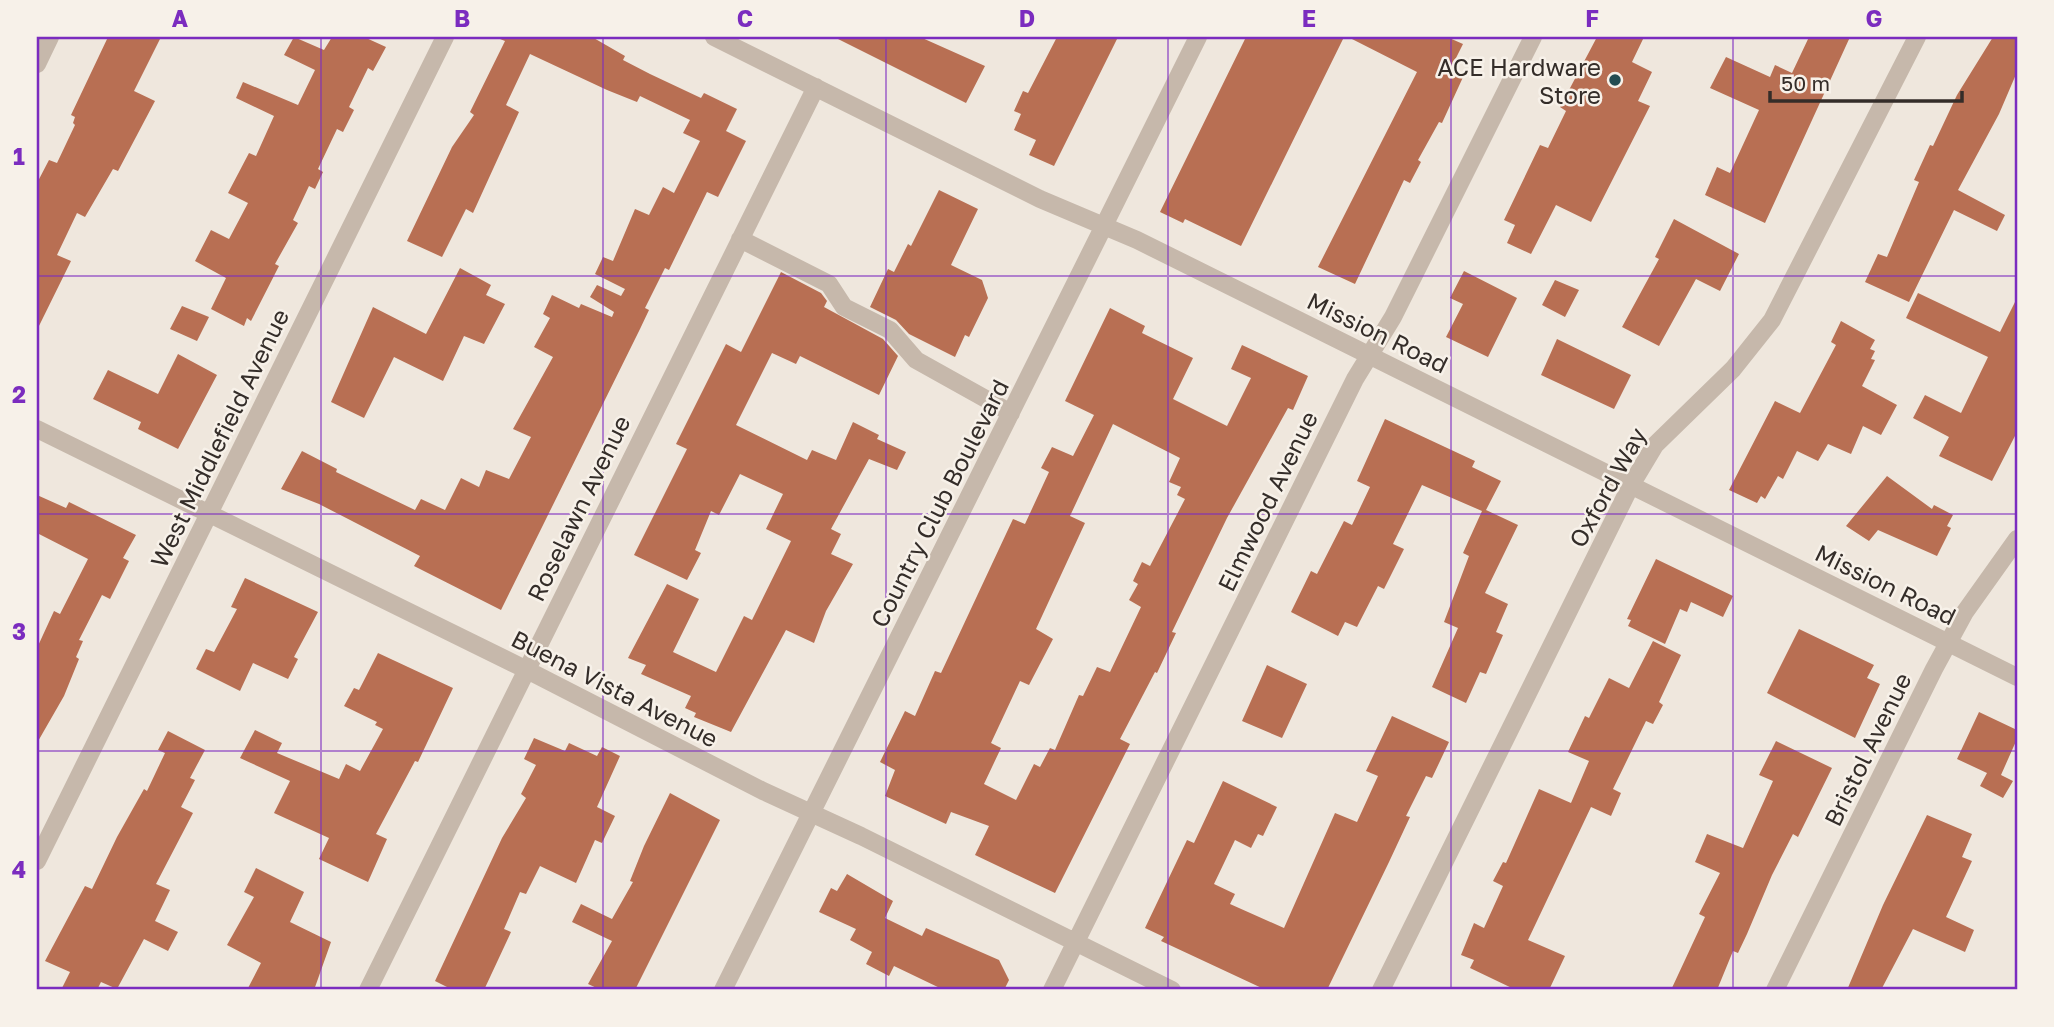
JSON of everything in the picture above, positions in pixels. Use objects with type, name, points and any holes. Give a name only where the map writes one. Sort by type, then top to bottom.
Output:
[{"type":"street","points":[[37,64],[50,37]]},
{"type":"street","name":"West Middlefield Avenue","points":[[37,862],[445,37]]},
{"type":"street","name":"Mission Road","points":[[714,37],[1041,199],[1104,226],[1370,355],[2017,677]]},
{"type":"street","name":"Country Club Boulevard","points":[[723,990],[1198,37]]},
{"type":"street","name":"Elmwood Avenue","points":[[1052,990],[1370,355],[1393,317],[1533,37]]},
{"type":"street","name":"Oxford Way","points":[[1381,990],[1631,485],[1655,445],[1732,369],[1772,320],[1917,37]]},
{"type":"street","name":"Roselawn Avenue","points":[[368,990],[816,87]]},
{"type":"street","points":[[740,239],[829,284],[844,307],[890,330],[916,360],[1011,413]]},
{"type":"street","name":"Buena Vista Avenue","points":[[37,429],[1172,990]]},
{"type":"street","name":"Bristol Avenue","points":[[1775,990],[1965,612],[2017,538]]},
{"type":"building","points":[[108,37],[161,37],[134,91],[155,101],[118,171],[113,169],[85,217],[77,213],[57,255],[71,261],[37,330],[37,183],[49,160],[57,163],[75,125],[75,117],[71,115]]},
{"type":"building","points":[[294,37],[324,50],[332,37],[364,37],[386,47],[373,71],[368,68],[349,107],[354,110],[343,132],[337,129],[318,169],[323,172],[315,189],[309,186],[293,220],[298,223],[275,264],[279,266],[251,321],[247,318],[244,326],[211,309],[226,278],[195,261],[211,230],[229,239],[248,203],[228,193],[249,153],[256,156],[274,116],[236,98],[243,82],[298,105],[315,70],[284,55]]},
{"type":"building","points":[[495,37],[592,37],[625,56],[623,60],[650,74],[701,98],[704,93],[737,109],[726,131],[746,141],[718,197],[707,192],[669,270],[665,268],[645,308],[649,310],[640,329],[501,610],[414,566],[420,556],[319,504],[281,489],[302,451],[337,469],[336,472],[415,510],[421,499],[445,510],[461,478],[479,487],[486,470],[509,479],[531,437],[513,429],[553,357],[534,347],[550,318],[543,314],[552,295],[579,308],[581,304],[612,317],[614,312],[590,297],[597,285],[621,296],[625,289],[595,274],[603,257],[613,261],[635,209],[649,215],[663,187],[674,193],[700,141],[683,133],[690,120],[640,96],[637,102],[607,90],[530,54],[506,105],[519,112],[473,213],[466,209],[442,257],[407,241],[452,147],[474,115],[470,112],[505,41]]},
{"type":"building","points":[[834,37],[920,37],[985,66],[966,103]]},
{"type":"building","points":[[1057,37],[1118,37],[1054,166],[1029,155],[1036,140],[1014,130],[1021,114],[1014,111],[1023,91],[1028,93]]},
{"type":"building","points":[[1246,37],[1344,37],[1241,246],[1185,219],[1183,223],[1160,212]]},
{"type":"building","points":[[1348,37],[1447,37],[1463,44],[1451,68],[1464,75],[1442,123],[1439,122],[1418,160],[1421,162],[1410,183],[1404,180],[1355,284],[1318,267],[1417,72]]},
{"type":"building","points":[[1597,37],[1644,37],[1632,62],[1652,72],[1638,101],[1650,106],[1591,222],[1556,205],[1531,254],[1507,243],[1515,225],[1504,220],[1540,145],[1548,148],[1566,111],[1560,107]]},
{"type":"building","points":[[1809,37],[1850,37],[1765,223],[1705,195],[1717,167],[1730,173],[1759,110],[1710,88],[1726,57],[1770,77],[1775,65],[1792,73]]},
{"type":"building","points":[[1993,37],[2017,37],[2017,72],[1999,114],[1958,190],[2005,215],[1997,231],[1954,210],[1909,302],[1865,282],[1878,254],[1887,257],[1919,182],[1914,180],[1930,145],[1933,146],[1957,95]]},
{"type":"building","points":[[939,190],[978,209],[951,265],[982,280],[988,298],[969,337],[965,335],[955,357],[909,334],[896,320],[870,307],[888,269],[894,272],[908,244],[911,246]]},
{"type":"building","points":[[1674,219],[1739,254],[1720,291],[1696,279],[1659,346],[1622,327],[1659,259],[1655,257]]},
{"type":"building","points":[[460,268],[491,285],[486,295],[505,304],[484,344],[464,336],[443,381],[394,357],[364,418],[331,402],[373,307],[426,334]]},
{"type":"building","points":[[1464,271],[1517,298],[1488,357],[1446,337],[1463,304],[1450,298]]},
{"type":"building","points":[[781,272],[821,293],[827,301],[824,307],[883,339],[898,356],[879,395],[800,356],[796,364],[772,353],[736,425],[807,460],[812,450],[836,460],[853,422],[879,435],[877,439],[906,452],[897,470],[869,459],[831,529],[841,534],[831,554],[853,564],[826,611],[814,643],[786,630],[731,732],[694,717],[696,713],[685,708],[691,696],[641,674],[646,665],[628,658],[667,584],[699,599],[673,652],[716,672],[744,616],[752,620],[791,541],[766,529],[783,494],[740,474],[719,515],[711,511],[695,550],[701,553],[687,580],[634,555],[687,449],[676,444],[726,344],[741,352]]},
{"type":"building","points":[[1555,280],[1579,290],[1565,317],[1542,305]]},
{"type":"building","points":[[1918,293],[2000,332],[2017,298],[2017,432],[1992,481],[1939,456],[1949,437],[1913,418],[1925,395],[1961,413],[1988,357],[1906,318]]},
{"type":"building","points":[[182,306],[209,317],[197,341],[170,329]]},
{"type":"building","points":[[1110,308],[1145,326],[1142,333],[1193,358],[1173,399],[1227,426],[1251,378],[1231,369],[1242,345],[1308,376],[1293,410],[1288,408],[1227,518],[1172,632],[1176,633],[1157,673],[1155,672],[1120,739],[1130,744],[1055,893],[975,855],[989,826],[951,812],[946,824],[885,796],[895,770],[880,762],[905,711],[915,716],[935,671],[941,673],[1013,519],[1025,524],[1049,472],[1041,468],[1052,447],[1073,456],[1094,415],[1065,401]],"holes":[[[1113,424],[1180,458],[1169,482],[1181,487],[1177,495],[1185,499],[1150,566],[1142,562],[1133,581],[1138,584],[1129,600],[1141,607],[1110,672],[1097,667],[1083,696],[1079,695],[1055,750],[1050,748],[1040,767],[1034,764],[1016,800],[984,784],[1001,748],[991,743],[1020,681],[1029,685],[1053,639],[1036,629],[1085,523],[1070,516]]]},
{"type":"building","points":[[1841,321],[1875,340],[1870,349],[1875,351],[1871,359],[1875,360],[1862,386],[1897,405],[1881,435],[1863,426],[1851,454],[1828,444],[1818,461],[1797,451],[1783,479],[1778,476],[1765,499],[1761,496],[1757,503],[1729,490],[1775,401],[1800,413],[1836,345],[1831,342]]},
{"type":"building","points":[[1557,339],[1631,375],[1614,409],[1541,375]]},
{"type":"building","points":[[178,354],[217,375],[178,449],[138,429],[141,422],[93,399],[108,370],[158,394]]},
{"type":"building","points":[[1385,419],[1475,461],[1472,467],[1501,481],[1486,510],[1518,525],[1485,593],[1508,604],[1496,632],[1503,635],[1486,674],[1480,672],[1466,703],[1432,687],[1458,628],[1444,622],[1469,556],[1463,553],[1482,511],[1422,485],[1393,544],[1404,549],[1384,589],[1378,586],[1357,627],[1345,622],[1338,636],[1291,612],[1311,571],[1317,574],[1344,521],[1352,525],[1370,487],[1357,481]]},
{"type":"building","points":[[1887,476],[1932,509],[1934,505],[1953,515],[1947,526],[1951,528],[1937,556],[1878,530],[1869,541],[1846,526]]},
{"type":"building","points":[[37,495],[66,508],[69,502],[136,535],[123,558],[129,561],[110,599],[102,595],[79,640],[83,641],[76,657],[79,659],[64,696],[37,743],[37,648],[54,611],[60,614],[88,559],[37,533]]},
{"type":"building","points":[[1656,559],[1733,596],[1723,617],[1691,602],[1687,612],[1680,609],[1665,644],[1628,626],[1631,620],[1627,619]]},
{"type":"building","points":[[245,578],[318,612],[294,657],[298,659],[288,679],[253,663],[240,691],[196,669],[206,649],[214,652],[237,609],[231,607]]},
{"type":"building","points":[[1799,629],[1874,665],[1867,678],[1880,684],[1855,738],[1767,693]]},
{"type":"building","points":[[1653,641],[1681,655],[1659,702],[1663,705],[1653,724],[1646,721],[1613,789],[1621,793],[1611,816],[1591,807],[1528,940],[1565,956],[1549,990],[1516,990],[1470,968],[1474,960],[1461,955],[1474,923],[1484,928],[1503,886],[1493,881],[1503,862],[1506,863],[1539,789],[1571,803],[1589,761],[1568,752],[1585,716],[1589,718],[1609,678],[1629,688]]},
{"type":"building","points":[[378,653],[453,688],[418,762],[415,761],[376,834],[387,839],[368,882],[319,859],[329,838],[274,813],[290,781],[240,758],[255,730],[282,743],[277,753],[339,779],[346,764],[360,771],[383,729],[375,725],[377,722],[344,706],[354,688],[359,690]]},
{"type":"building","points":[[1267,665],[1307,684],[1282,738],[1242,721]]},
{"type":"building","points":[[1979,712],[2017,730],[2017,739],[2001,775],[2013,781],[2003,798],[1980,786],[1987,773],[1957,759]]},
{"type":"building","points":[[1392,716],[1449,742],[1432,778],[1426,776],[1406,816],[1410,817],[1327,990],[1266,990],[1161,941],[1164,937],[1145,928],[1187,840],[1194,843],[1223,781],[1277,807],[1263,836],[1258,834],[1251,848],[1235,840],[1214,884],[1235,894],[1230,904],[1284,928],[1335,813],[1357,822],[1378,776],[1366,771]]},
{"type":"building","points":[[168,731],[205,750],[190,778],[195,780],[181,807],[193,813],[156,884],[170,890],[155,921],[178,932],[168,951],[144,939],[117,989],[101,982],[97,990],[61,990],[70,972],[45,961],[85,886],[92,889],[117,837],[144,789],[147,791],[165,753],[158,750]]},
{"type":"building","points":[[534,738],[565,751],[569,743],[597,756],[602,747],[620,756],[597,807],[615,816],[602,843],[595,840],[576,883],[540,866],[526,894],[520,892],[504,929],[511,932],[484,990],[453,990],[435,981],[502,838],[526,798],[521,794],[536,765],[524,759]]},
{"type":"building","points":[[1776,741],[1832,768],[1798,837],[1793,834],[1738,953],[1733,951],[1717,990],[1671,990],[1705,917],[1699,914],[1720,873],[1695,862],[1707,834],[1743,848],[1773,781],[1759,775]]},
{"type":"building","points":[[670,793],[720,820],[635,990],[601,990],[588,984],[612,941],[572,922],[581,904],[612,919],[633,882],[630,881],[644,846]]},
{"type":"building","points":[[1927,815],[1972,834],[1962,857],[1972,861],[1946,917],[1974,930],[1965,952],[1913,929],[1881,990],[1847,990],[1883,905]]},
{"type":"building","points":[[256,868],[304,892],[290,922],[331,942],[314,990],[247,990],[261,963],[227,945],[254,897],[244,892]]},
{"type":"building","points":[[847,874],[893,901],[885,918],[922,936],[926,928],[999,960],[1009,980],[1004,990],[944,990],[894,966],[889,976],[866,964],[872,952],[850,940],[856,929],[819,912],[831,888],[837,891]]},
{"type":"place","name":"ACE Hardware Store","points":[[1615,80]]}]
